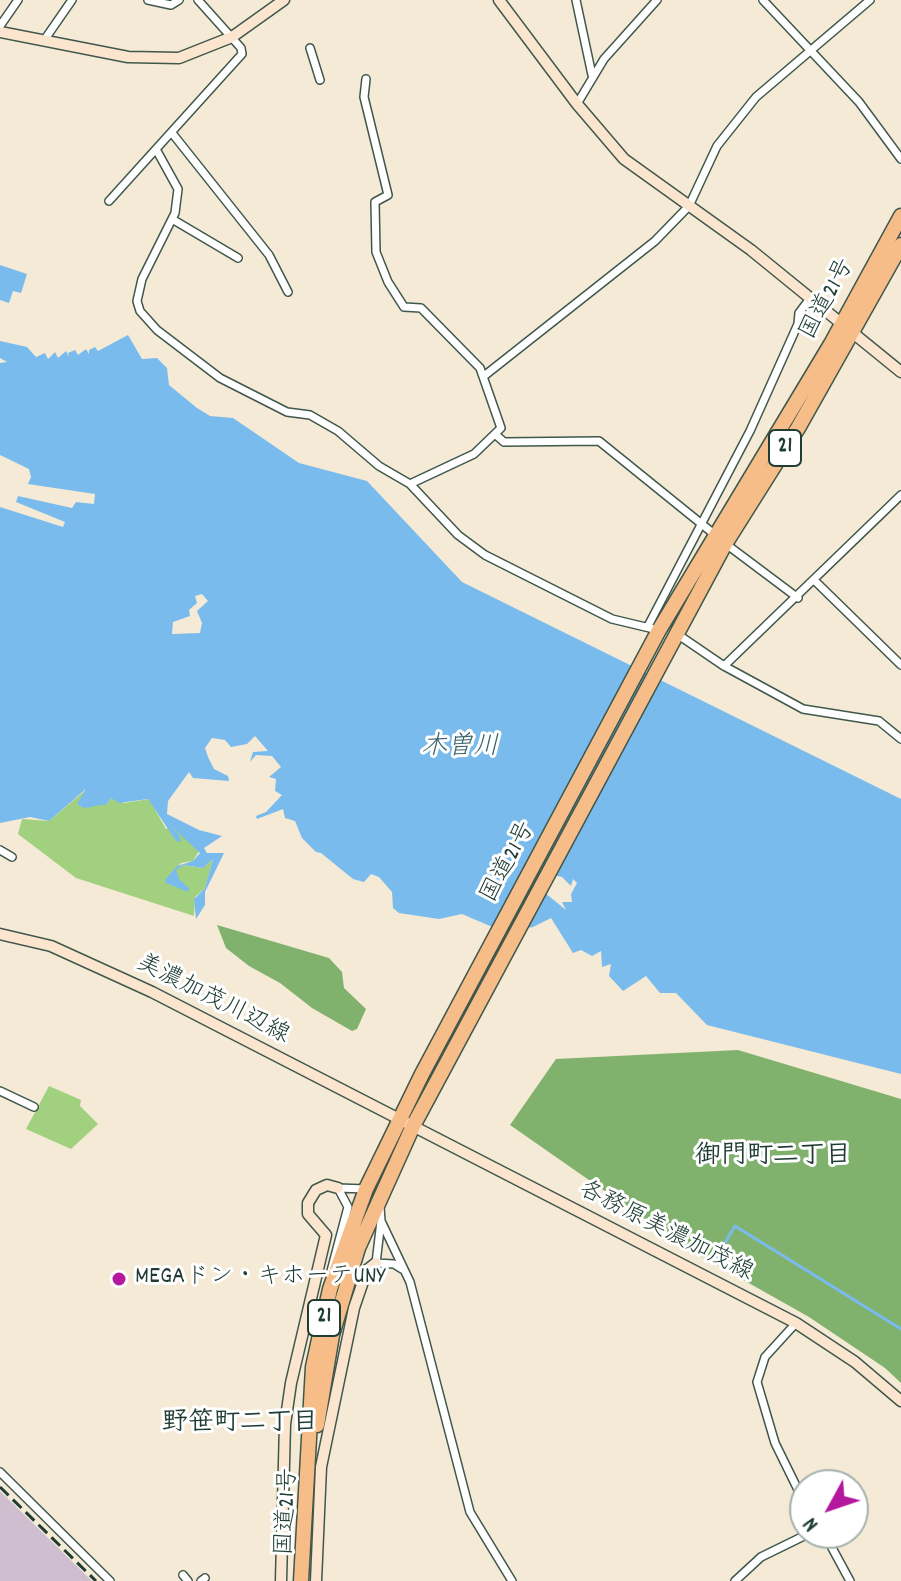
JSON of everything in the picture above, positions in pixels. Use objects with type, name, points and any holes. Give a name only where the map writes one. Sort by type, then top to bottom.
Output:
[{"type":"highway","name":"国道21号","points":[[847,328],[901,216]]},
{"type":"highway","name":"国道21号","points":[[308,1581],[316,1431],[332,1335],[358,1248],[384,1186],[422,1074],[653,633],[720,539],[847,328],[901,245]]},
{"type":"highway","name":"国道21号","points":[[301,1581],[313,1367],[330,1289],[366,1189],[406,1122],[437,1082],[677,634],[720,539]]},
{"type":"street","points":[[18,0],[0,29],[128,57],[161,59],[179,58],[232,37],[271,4],[284,0]]},
{"type":"street","points":[[45,39],[72,0]]},
{"type":"street","points":[[148,0],[171,5],[179,0]]},
{"type":"street","points":[[109,201],[242,54],[232,37],[198,0]]},
{"type":"street","points":[[499,0],[577,104],[624,159],[811,297],[901,372]]},
{"type":"street","points":[[576,0],[592,75]]},
{"type":"street","points":[[577,104],[592,75],[657,0]]},
{"type":"street","points":[[763,0],[859,102],[901,159]]},
{"type":"street","points":[[484,376],[655,241],[689,206],[717,146],[756,97],[870,0]]},
{"type":"street","points":[[310,48],[320,80]]},
{"type":"street","points":[[366,79],[364,97],[368,120],[388,195],[375,202],[376,252],[388,282],[404,307],[421,308],[484,376],[499,414],[501,428],[474,454],[410,484]]},
{"type":"street","points":[[172,133],[269,255],[288,292]]},
{"type":"street","points":[[157,151],[178,189],[172,219],[142,279],[137,301],[140,311],[157,330],[220,378],[287,412],[310,415],[338,431],[379,466],[410,484],[458,535],[485,555],[612,619],[653,633],[702,524],[750,431],[802,309],[811,297]]},
{"type":"street","points":[[172,219],[238,258]]},
{"type":"street","points":[[496,435],[504,442],[599,441],[798,598]]},
{"type":"street","points":[[724,666],[798,598],[901,495]]},
{"type":"street","points":[[814,580],[901,665]]},
{"type":"street","points":[[677,634],[724,666],[803,709],[879,721],[901,739]]},
{"type":"street","points":[[0,850],[12,857]]},
{"type":"street","name":"美濃加茂川辺線","points":[[0,934],[51,946],[93,964],[406,1122]]},
{"type":"street","points":[[0,1091],[34,1107]]},
{"type":"street","name":"各務原美濃加茂線","points":[[406,1122],[796,1323],[855,1362],[901,1401]]},
{"type":"street","points":[[281,1581],[285,1424],[291,1383],[326,1235],[308,1214],[308,1203],[316,1190],[327,1185],[366,1189]]},
{"type":"street","points":[[376,1263],[384,1186]]},
{"type":"street","points":[[330,1289],[331,1266],[348,1207],[338,1188]]},
{"type":"street","points":[[381,1221],[410,1282],[470,1512],[512,1581]]},
{"type":"street","points":[[316,1581],[321,1467],[354,1308],[367,1270],[376,1263],[394,1264],[402,1269]]},
{"type":"street","points":[[789,1471],[775,1443],[757,1382],[765,1357],[796,1323]]},
{"type":"street","points":[[0,1472],[110,1581]]},
{"type":"street","points":[[735,1581],[761,1557],[789,1543]]},
{"type":"street","points":[[833,1549],[850,1581]]},
{"type":"shaded area","points":[[0,1491],[92,1581],[0,1581]]},
{"type":"green space","points":[[87,789],[78,805],[107,804],[111,798],[124,803],[149,799],[166,829],[172,826],[180,831],[199,851],[193,861],[181,863],[175,869],[183,865],[203,868],[213,859],[205,888],[195,897],[194,916],[76,878],[18,834],[22,819],[49,821]]},
{"type":"green space","points":[[217,925],[329,958],[342,972],[344,988],[366,1009],[357,1029],[352,1031],[312,1008],[280,983],[249,966],[226,948]]},
{"type":"green space","points":[[738,1050],[901,1099],[901,1383],[885,1368],[809,1317],[685,1247],[510,1125],[556,1059]]},
{"type":"green space","points":[[49,1086],[81,1100],[80,1106],[98,1124],[71,1149],[26,1129]]},
{"type":"water","points":[[0,265],[27,274],[21,293],[13,291],[9,303],[0,300]]},
{"type":"water","name":"木曽川","points":[[128,335],[142,359],[157,358],[167,368],[169,385],[210,416],[233,418],[299,463],[367,481],[462,582],[901,799],[901,1074],[707,1025],[676,993],[660,993],[646,976],[623,991],[609,976],[611,964],[602,967],[601,951],[592,956],[581,950],[573,953],[551,918],[533,927],[504,932],[462,914],[439,919],[399,913],[393,908],[392,892],[379,877],[371,874],[364,882],[353,879],[302,838],[295,821],[285,818],[283,809],[257,819],[256,816],[266,812],[282,795],[275,791],[276,779],[269,777],[281,767],[272,756],[256,755],[250,762],[253,752],[268,751],[255,736],[247,744],[231,747],[225,740],[212,738],[205,748],[208,757],[214,769],[228,776],[229,781],[193,778],[189,772],[168,801],[167,814],[199,830],[222,836],[204,848],[207,853],[224,853],[205,892],[205,905],[196,919],[194,899],[205,888],[213,859],[203,868],[183,865],[176,870],[179,879],[189,888],[188,892],[166,883],[165,880],[177,866],[193,861],[200,853],[171,826],[181,842],[176,841],[148,799],[119,803],[111,798],[107,804],[84,808],[77,804],[86,789],[49,821],[30,817],[0,823],[0,507],[63,527],[65,522],[16,502],[18,496],[72,508],[76,502],[94,504],[95,494],[28,484],[31,477],[29,469],[0,455],[0,363],[7,362],[0,358],[0,341],[27,347],[36,357],[45,353],[48,359],[55,352],[58,358],[66,351],[69,357],[68,353],[75,350],[78,355],[86,349],[89,354],[89,350],[95,347],[98,351]],"holes":[[[202,594],[208,601],[197,611],[202,623],[200,633],[172,634],[173,622],[190,616],[189,610],[197,603],[195,596]],[[553,875],[562,877],[571,886],[573,879],[577,883],[571,894],[572,902],[562,902],[566,910],[545,893]]]},
{"type":"waterway","points":[[716,1258],[735,1226],[901,1329]]},
{"type":"railway","points":[[0,1487],[96,1581]]},
{"type":"place","name":"MEGAドン・キホーテUNY","points":[[119,1279]]},
{"type":"district","name":"御門町二丁目","points":[[773,1158]]},
{"type":"district","name":"野笹町二丁目","points":[[240,1425]]}]
